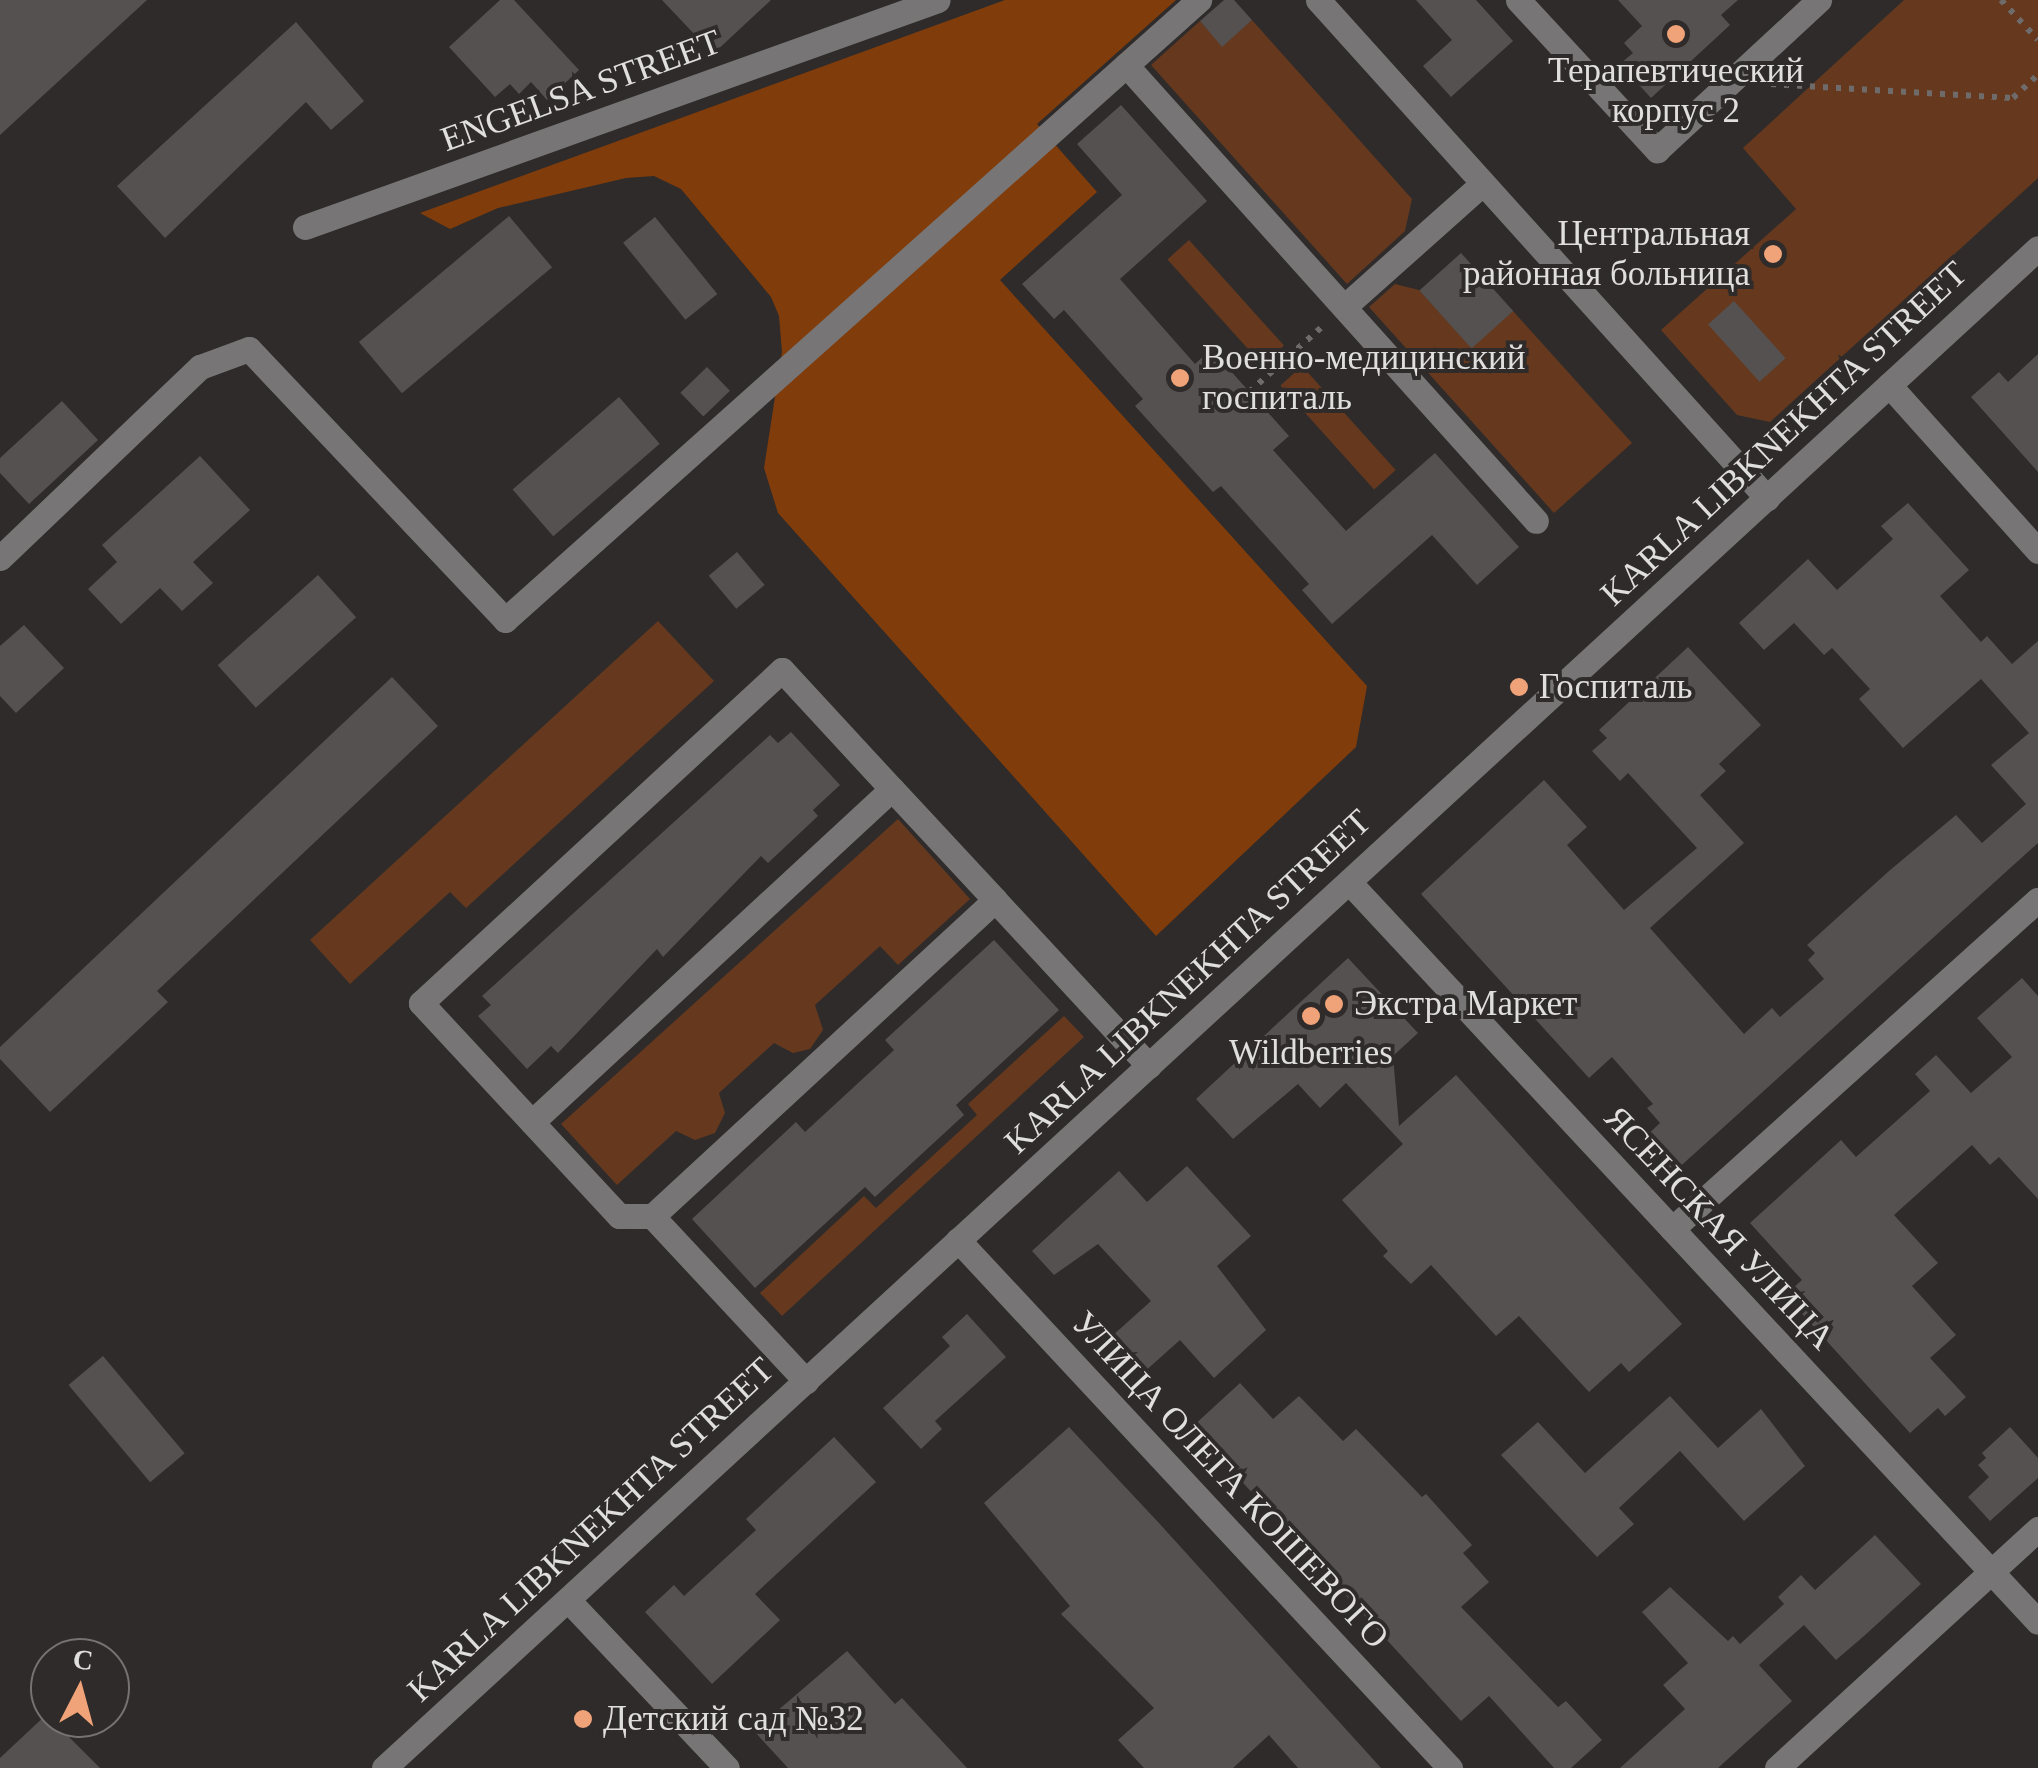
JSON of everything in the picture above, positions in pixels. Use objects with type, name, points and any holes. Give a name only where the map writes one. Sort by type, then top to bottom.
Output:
[{"type":"street","name":"ENGELSA STREET","points":[[305,228],[938,0]]},
{"type":"street","points":[[0,558],[200,367],[249,348],[504,620],[1199,0]]},
{"type":"street","points":[[1318,0],[1766,498]]},
{"type":"street","points":[[1518,0],[1657,150],[1819,0]]},
{"type":"street","points":[[1126,66],[1536,521]]},
{"type":"street","points":[[1344,307],[1483,183]]},
{"type":"street","name":"KARLA LIBKNEKHTA STREET","points":[[384,1768],[2038,248]]},
{"type":"street","points":[[1890,385],[2038,550]]},
{"type":"street","points":[[995,900],[652,1216],[620,1216],[421,1003],[782,670],[1149,1066]]},
{"type":"street","points":[[532,1122],[892,789]]},
{"type":"street","name":"ЯСЕНСКАЯ УЛИЦА","points":[[1350,882],[2038,1622]]},
{"type":"street","points":[[1672,1229],[2038,900]]},
{"type":"street","points":[[652,1216],[806,1381]]},
{"type":"street","name":"УЛИЦА ОЛЕГА КОШЕВОГО","points":[[958,1240],[1450,1768]]},
{"type":"street","points":[[1777,1768],[2038,1530]]},
{"type":"street","points":[[568,1600],[727,1768]]},
{"type":"path","points":[[2000,0],[2038,40]]},
{"type":"path","points":[[1730,82],[2013,98],[2038,75]]},
{"type":"path","points":[[1250,392],[1344,307]]},
{"type":"shaded area","points":[[1005,0],[1176,0],[1037,124],[1097,192],[1000,280],[1367,686],[1356,747],[1156,936],[778,513],[764,468],[782,352],[779,316],[771,297],[681,189],[654,176],[626,178],[498,208],[450,229],[420,213]]},
{"type":"shaded area","points":[[1904,0],[2038,0],[2038,178],[1770,422],[1737,415],[1661,330],[1796,209],[1743,148]]},
{"type":"shaded area","points":[[1252,20],[1412,199],[1405,231],[1347,284],[1151,65],[1200,21],[1222,46]]},
{"type":"shaded area","points":[[1189,240],[1284,346],[1262,365],[1167,259]]},
{"type":"shaded area","points":[[1395,284],[1419,290],[1471,347],[1513,311],[1632,443],[1554,513],[1369,307]]},
{"type":"shaded area","points":[[1302,366],[1396,470],[1374,489],[1280,385]]},
{"type":"shaded area","points":[[658,621],[714,681],[466,908],[450,892],[350,984],[310,940]]},
{"type":"shaded area","points":[[898,819],[970,899],[898,965],[880,946],[815,1005],[823,1030],[810,1049],[793,1053],[774,1043],[719,1093],[725,1113],[715,1133],[695,1140],[676,1131],[617,1185],[561,1124]]},
{"type":"shaded area","points":[[1064,1016],[1084,1037],[782,1316],[760,1293],[864,1196],[876,1208],[977,1115],[968,1104]]},
{"type":"building","points":[[0,0],[147,0],[0,135]]},
{"type":"building","points":[[500,0],[514,0],[579,70],[547,100],[531,82],[519,94],[510,84],[495,97],[449,47]]},
{"type":"building","points":[[662,0],[771,0],[713,54]]},
{"type":"building","points":[[1224,0],[1234,0],[1252,20],[1222,47],[1200,21]]},
{"type":"building","points":[[1416,0],[1476,0],[1513,41],[1451,97],[1423,66],[1452,40]]},
{"type":"building","name":"Терапевтический корпус 2","points":[[1618,0],[1738,0],[1721,15],[1730,25],[1651,98],[1620,64],[1633,53],[1624,43],[1642,26]]},
{"type":"building","points":[[296,22],[364,101],[331,130],[306,102],[165,238],[117,186]]},
{"type":"building","name":"Военно-медицинский госпиталь","points":[[1121,105],[1207,201],[1120,279],[1195,364],[1211,349],[1289,436],[1273,450],[1346,531],[1435,453],[1519,547],[1477,585],[1432,535],[1332,624],[1302,590],[1309,584],[1221,486],[1213,492],[1135,406],[1143,399],[1064,310],[1054,319],[1022,284],[1122,195],[1077,144]]},
{"type":"building","points":[[509,216],[552,267],[402,393],[359,342]]},
{"type":"building","points":[[655,217],[717,294],[685,320],[623,243]]},
{"type":"building","points":[[1461,253],[1513,311],[1472,348],[1419,290]]},
{"type":"building","points":[[1734,301],[1786,358],[1760,382],[1708,324]]},
{"type":"building","points":[[2038,354],[2038,472],[1971,397],[1999,372],[2008,382]]},
{"type":"building","points":[[707,367],[730,391],[703,416],[680,393]]},
{"type":"building","points":[[619,397],[660,444],[553,536],[513,490]]},
{"type":"building","points":[[62,401],[98,440],[29,504],[0,473],[0,458]]},
{"type":"building","points":[[200,456],[250,510],[193,562],[213,583],[182,611],[160,588],[121,624],[88,589],[117,562],[102,545]]},
{"type":"building","points":[[1908,503],[1969,570],[1940,596],[1981,642],[1987,636],[2012,664],[2038,641],[2038,843],[1674,1172],[1643,1139],[1660,1123],[1647,1108],[1653,1104],[1612,1057],[1589,1078],[1421,894],[1544,780],[1587,827],[1567,845],[1624,910],[1697,848],[1628,773],[1620,781],[1592,751],[1607,738],[1599,730],[1688,647],[1761,725],[1719,764],[1726,771],[1700,795],[1744,843],[1650,928],[1744,1034],[1772,1008],[1780,1017],[1824,979],[1808,960],[1815,953],[1807,945],[1889,871],[1956,815],[1982,843],[2026,804],[1991,765],[2029,733],[1981,679],[1903,748],[1859,699],[1870,689],[1832,648],[1824,655],[1794,623],[1764,650],[1739,623],[1808,559],[1837,590],[1893,539],[1881,526]]},
{"type":"building","points":[[737,552],[765,585],[736,609],[709,576]]},
{"type":"building","points":[[318,575],[356,617],[256,708],[218,665]]},
{"type":"building","points":[[24,625],[64,668],[16,713],[0,696],[0,646]]},
{"type":"building","points":[[392,677],[438,726],[157,991],[168,1002],[50,1112],[0,1059],[0,1047]]},
{"type":"building","points":[[791,732],[840,785],[813,810],[818,816],[768,863],[761,856],[663,957],[657,949],[558,1053],[551,1046],[527,1069],[478,1016],[491,1005],[482,996],[770,735],[778,743]]},
{"type":"building","points":[[994,940],[1059,1010],[956,1105],[964,1115],[875,1197],[865,1187],[755,1288],[692,1219],[796,1122],[805,1132],[894,1050],[885,1040]]},
{"type":"building","points":[[1348,958],[1418,1033],[1393,1056],[1399,1126],[1456,1075],[1682,1324],[1629,1372],[1621,1363],[1589,1392],[1519,1316],[1496,1336],[1431,1265],[1411,1284],[1383,1256],[1388,1251],[1342,1200],[1403,1144],[1346,1083],[1320,1108],[1298,1084],[1233,1139],[1196,1099]]},
{"type":"building","points":[[2022,978],[2038,996],[2038,1199],[1999,1157],[1990,1165],[1972,1145],[1894,1215],[1938,1263],[1912,1286],[1956,1335],[1930,1358],[1966,1397],[1945,1416],[1938,1408],[1910,1433],[1785,1295],[1802,1280],[1750,1223],[1841,1140],[1856,1157],[1930,1091],[1915,1074],[1936,1055],[1971,1093],[2012,1057],[1977,1018]]},
{"type":"building","points":[[1187,1166],[1251,1236],[1217,1266],[1266,1330],[1214,1378],[1180,1340],[1143,1373],[1111,1337],[1151,1301],[1098,1244],[1054,1275],[1032,1251],[1119,1171],[1147,1202]]},
{"type":"building","points":[[967,1314],[1006,1357],[935,1421],[942,1429],[921,1449],[883,1408],[950,1346],[942,1337]]},
{"type":"building","points":[[103,1356],[185,1453],[150,1482],[69,1385]]},
{"type":"building","points":[[1240,1383],[1273,1419],[1299,1396],[1343,1441],[1356,1429],[1422,1497],[1426,1494],[1472,1545],[1463,1553],[1489,1582],[1461,1607],[1558,1707],[1566,1701],[1602,1740],[1571,1768],[1554,1768],[1489,1696],[1461,1721],[1192,1427]]},
{"type":"building","points":[[1670,1396],[1718,1448],[1761,1409],[1805,1466],[1744,1521],[1680,1451],[1619,1508],[1634,1524],[1597,1557],[1501,1455],[1538,1422],[1585,1473]]},
{"type":"building","points":[[1069,1427],[1381,1768],[1298,1768],[1269,1735],[1233,1768],[1144,1768],[1118,1740],[1154,1708],[1061,1614],[1070,1606],[984,1503]]},
{"type":"building","points":[[2010,1427],[2038,1458],[2038,1478],[1990,1521],[1968,1497],[1989,1477],[1978,1465],[1986,1458],[1982,1453]]},
{"type":"building","points":[[834,1437],[876,1482],[755,1594],[780,1620],[712,1684],[645,1612],[674,1585],[684,1596],[756,1530],[746,1519]]},
{"type":"building","points":[[1875,1535],[1921,1584],[1836,1660],[1804,1625],[1759,1665],[1792,1701],[1718,1768],[1620,1768],[1685,1709],[1663,1685],[1688,1663],[1642,1612],[1670,1587],[1728,1641],[1733,1636],[1740,1644],[1784,1604],[1778,1597],[1801,1575],[1815,1590]]},
{"type":"building","points":[[847,1651],[895,1704],[902,1698],[967,1768],[788,1768],[754,1731]]},
{"type":"building","points":[[30,1730],[30,1738],[70,1738],[100,1768],[0,1768],[0,1758]]},
{"type":"place","name":"Терапевтический корпус 2","points":[[1676,34]]},
{"type":"place","name":"Центральная районная больница","points":[[1773,254]]},
{"type":"place","name":"Военно-медицинский госпиталь","points":[[1180,378]]},
{"type":"place","name":"Госпиталь","points":[[1519,687]]},
{"type":"place","name":"Экстра Маркет","points":[[1334,1004]]},
{"type":"place","name":"Wildberries","points":[[1311,1016]]},
{"type":"place","name":"Детский сад №32","points":[[583,1719]]}]
